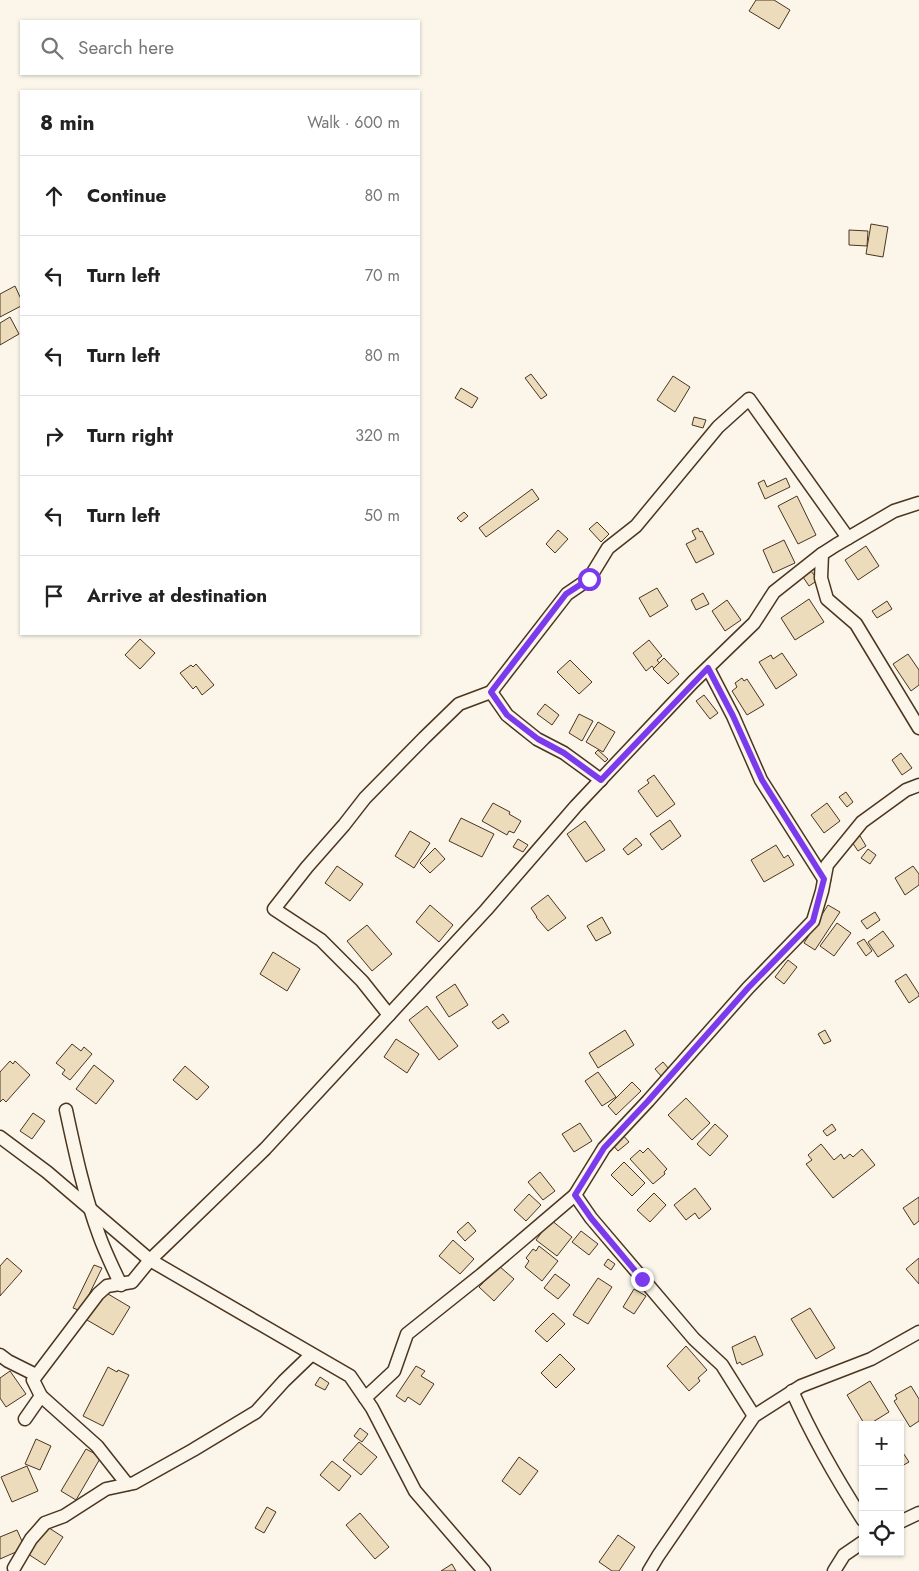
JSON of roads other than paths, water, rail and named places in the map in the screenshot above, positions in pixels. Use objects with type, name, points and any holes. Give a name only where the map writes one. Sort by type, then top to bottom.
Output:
[{"type":"street","points":[[389,1015],[362,981],[321,940],[274,909],[365,798],[424,738],[459,704],[491,692],[566,594],[589,579],[608,548],[636,526],[718,427],[749,399],[848,538]]},
{"type":"street","points":[[127,1484],[97,1446],[41,1396],[33,1380],[98,1294],[107,1286],[132,1282],[150,1260],[266,1149],[486,910],[601,780],[708,668],[754,623],[774,592],[822,554],[848,538],[894,511],[919,503]]},
{"type":"street","points":[[822,554],[821,578],[827,598],[856,624],[919,728]]},
{"type":"street","points":[[708,668],[733,716],[762,780],[824,879]]},
{"type":"street","points":[[491,692],[507,715],[538,739],[564,753],[601,780]]},
{"type":"street","points":[[365,1398],[394,1371],[407,1334],[481,1276],[575,1195],[604,1148],[748,988],[813,921],[827,865],[862,822],[906,790],[919,785]]},
{"type":"street","points":[[66,1110],[77,1161],[99,1236],[121,1285]]},
{"type":"street","points":[[0,1138],[47,1172],[150,1260],[350,1376],[372,1408],[415,1491],[482,1570]]},
{"type":"street","points":[[575,1195],[591,1218],[681,1324],[722,1366],[754,1416]]},
{"type":"street","points":[[650,1571],[658,1556],[754,1416],[801,1386],[871,1359],[919,1332]]},
{"type":"street","points":[[0,1355],[36,1375]]},
{"type":"street","points":[[14,1568],[31,1539],[45,1523],[64,1516],[106,1489],[134,1483],[256,1412],[311,1355]]},
{"type":"street","points":[[792,1391],[808,1428],[859,1514]]},
{"type":"street","points":[[25,1419],[41,1396]]},
{"type":"street","points":[[904,1520],[919,1513]]},
{"type":"street","points":[[904,1521],[919,1519]]},
{"type":"street","points":[[834,1571],[844,1555],[859,1545]]}]
